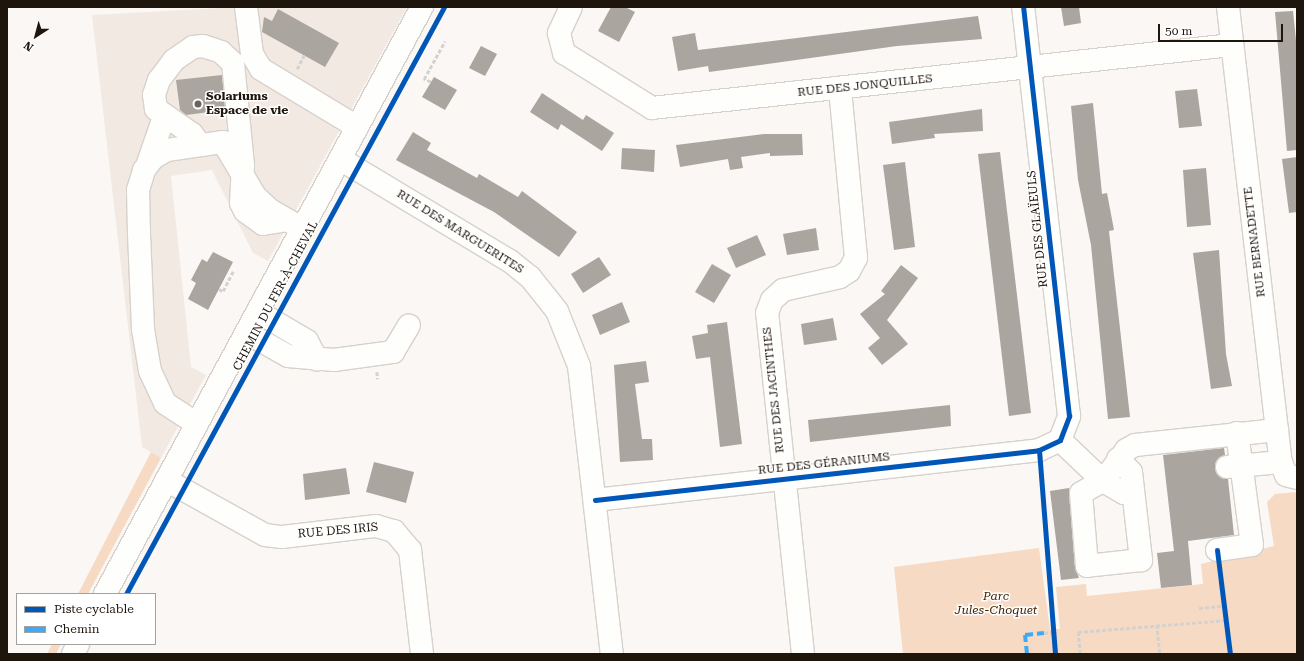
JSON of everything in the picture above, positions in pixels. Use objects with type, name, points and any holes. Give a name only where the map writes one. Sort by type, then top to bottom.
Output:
[{"type":"street","points":[[246,7],[252,54],[261,69],[357,127]]},
{"type":"street","name":"CHEMIN DU FER-À-CHEVAL","points":[[106,593],[258,312],[295,224],[340,159],[422,7]]},
{"type":"street","name":"RUE DES JONQUILLES","points":[[571,7],[559,33],[564,53],[652,108],[1232,45]]},
{"type":"street","name":"RUE DES GLAÏEULS","points":[[1023,7],[1069,416],[1057,442]]},
{"type":"street","name":"RUE BERNADETTE","points":[[1228,7],[1277,430],[1288,472]]},
{"type":"street","points":[[200,145],[192,134],[164,117],[154,102],[155,87],[174,60],[193,47],[203,46],[229,57],[233,63],[243,176],[241,203],[250,217],[270,225],[295,224]]},
{"type":"street","name":"RUE DES JACINTHES","points":[[803,654],[767,322],[769,306],[783,290],[845,275],[857,254],[840,88]]},
{"type":"street","points":[[164,117],[138,190],[143,329],[150,371],[165,402],[197,424]]},
{"type":"street","points":[[148,163],[167,150],[223,142],[243,176]]},
{"type":"street","name":"RUE DES MARGUERITES","points":[[340,159],[510,261],[530,277],[549,299],[563,320],[576,356],[595,500],[612,654]]},
{"type":"street","points":[[258,312],[307,341],[317,360]]},
{"type":"street","points":[[247,333],[288,356],[317,360],[391,353],[409,325]]},
{"type":"street","points":[[1118,459],[1131,472],[1141,560],[1087,566],[1079,498],[1084,488],[1103,481],[1118,459],[1126,450],[1141,443],[1277,430]]},
{"type":"street","points":[[1217,550],[1252,545],[1234,467],[1238,433]]},
{"type":"street","points":[[1057,442],[1103,481],[1124,493],[1133,493]]},
{"type":"street","name":"RUE DES GÉRANIUMS","points":[[595,500],[1039,450],[1057,442]]},
{"type":"street","points":[[1234,467],[1288,472]]},
{"type":"street","name":"RUE DES IRIS","points":[[166,480],[265,535],[282,537],[376,526],[394,531],[410,550],[422,654]]},
{"type":"street","points":[[73,654],[78,645]]},
{"type":"path","points":[[431,82],[424,79],[445,41]]},
{"type":"path","points":[[219,289],[222,291],[233,272]]},
{"type":"path","points":[[1223,598],[1227,626]]},
{"type":"path","points":[[1199,608],[1224,606]]},
{"type":"path","points":[[1080,654],[1078,632],[1226,620]]},
{"type":"path","points":[[1052,624],[1054,639]]},
{"type":"path","points":[[1158,625],[1160,654]]},
{"type":"path","points":[[1044,633],[1053,632]]},
{"type":"shaded area","points":[[240,7],[407,7],[268,261],[253,253],[212,170],[171,176],[191,367],[206,375],[161,458],[142,447],[92,15]]},
{"type":"green space","points":[[151,452],[161,458],[89,593],[79,593]]},
{"type":"green space","name":"Parc Jules-Choquet","points":[[1297,492],[1297,654],[903,654],[894,567],[1039,548],[1050,629],[1060,629],[1056,587],[1086,584],[1087,596],[1203,584],[1201,564],[1274,546],[1267,502],[1275,494]]},
{"type":"green space","points":[[52,645],[60,645],[56,654],[47,654]]},
{"type":"building","points":[[611,7],[625,7],[635,12],[619,42],[598,31]]},
{"type":"building","points":[[1061,7],[1079,7],[1081,23],[1064,26]]},
{"type":"building","points":[[278,9],[339,43],[325,67],[262,32],[264,17],[272,21]]},
{"type":"building","points":[[1293,11],[1297,50],[1297,150],[1287,151],[1275,12]]},
{"type":"building","points":[[978,16],[982,39],[897,46],[709,72],[708,66],[678,71],[672,37],[695,33],[698,50]]},
{"type":"building","points":[[481,46],[497,54],[485,76],[469,68]]},
{"type":"building","points":[[222,75],[225,110],[186,115],[180,110],[176,80]]},
{"type":"building","points":[[434,77],[457,90],[445,110],[422,97]]},
{"type":"building","points":[[1197,89],[1202,126],[1179,128],[1175,91]]},
{"type":"building","points":[[542,93],[583,120],[586,115],[614,133],[602,151],[561,124],[558,130],[530,112]]},
{"type":"building","points":[[1093,103],[1102,194],[1107,193],[1114,230],[1109,231],[1130,417],[1108,419],[1091,245],[1078,180],[1071,106]]},
{"type":"building","points":[[982,109],[983,131],[934,134],[935,138],[892,144],[889,122]]},
{"type":"building","points":[[413,132],[431,143],[427,150],[477,178],[479,174],[518,197],[522,191],[577,232],[559,257],[494,212],[396,160]]},
{"type":"building","points":[[764,134],[802,134],[803,155],[770,156],[770,153],[741,157],[743,168],[730,170],[728,159],[680,167],[676,145]]},
{"type":"building","points":[[622,148],[655,150],[654,172],[621,169]]},
{"type":"building","points":[[1000,152],[1031,413],[1009,416],[978,154]]},
{"type":"building","points":[[1297,157],[1297,212],[1289,213],[1282,159]]},
{"type":"building","points":[[905,162],[915,247],[894,250],[883,165]]},
{"type":"building","points":[[1206,168],[1211,225],[1187,227],[1183,170]]},
{"type":"building","points":[[816,228],[819,250],[787,255],[783,234]]},
{"type":"building","points":[[757,235],[766,255],[736,268],[727,248]]},
{"type":"building","points":[[1219,250],[1226,354],[1232,386],[1211,389],[1193,253]]},
{"type":"building","points":[[213,252],[233,262],[208,310],[188,299],[196,283],[191,280],[202,259],[207,262]]},
{"type":"building","points":[[599,257],[611,275],[583,293],[571,274]]},
{"type":"building","points":[[712,264],[731,275],[714,303],[695,292]]},
{"type":"building","points":[[901,265],[918,278],[887,320],[908,344],[882,365],[868,348],[880,338],[860,314],[885,294],[881,291]]},
{"type":"building","points":[[622,302],[630,322],[600,335],[592,315]]},
{"type":"building","points":[[833,318],[837,340],[804,345],[801,324]]},
{"type":"building","points":[[727,322],[742,444],[720,447],[710,357],[696,359],[692,336],[708,333],[707,325]]},
{"type":"building","points":[[646,361],[649,382],[635,384],[642,439],[652,439],[653,460],[620,462],[614,365]]},
{"type":"building","points":[[950,405],[951,426],[810,442],[808,420]]},
{"type":"building","points":[[1224,448],[1225,455],[1216,461],[1215,469],[1221,478],[1228,479],[1234,535],[1188,541],[1192,585],[1161,588],[1157,553],[1174,551],[1163,455]]},
{"type":"building","points":[[374,462],[414,472],[406,503],[366,492]]},
{"type":"building","points":[[346,468],[350,494],[305,500],[303,474]]},
{"type":"building","points":[[1069,488],[1075,567],[1079,578],[1061,580],[1050,491]]},
{"type":"marked path","points":[[1027,654],[1025,635],[1044,633]]},
{"type":"cycle path","points":[[127,593],[444,7]]},
{"type":"cycle path","points":[[595,500],[1039,450],[1060,440],[1069,416],[1023,7]]},
{"type":"cycle path","points":[[1039,450],[1055,654]]},
{"type":"cycle path","points":[[1217,550],[1230,654]]},
{"type":"place","name":"Solariums Espace de vie","points":[[198,104]]}]
